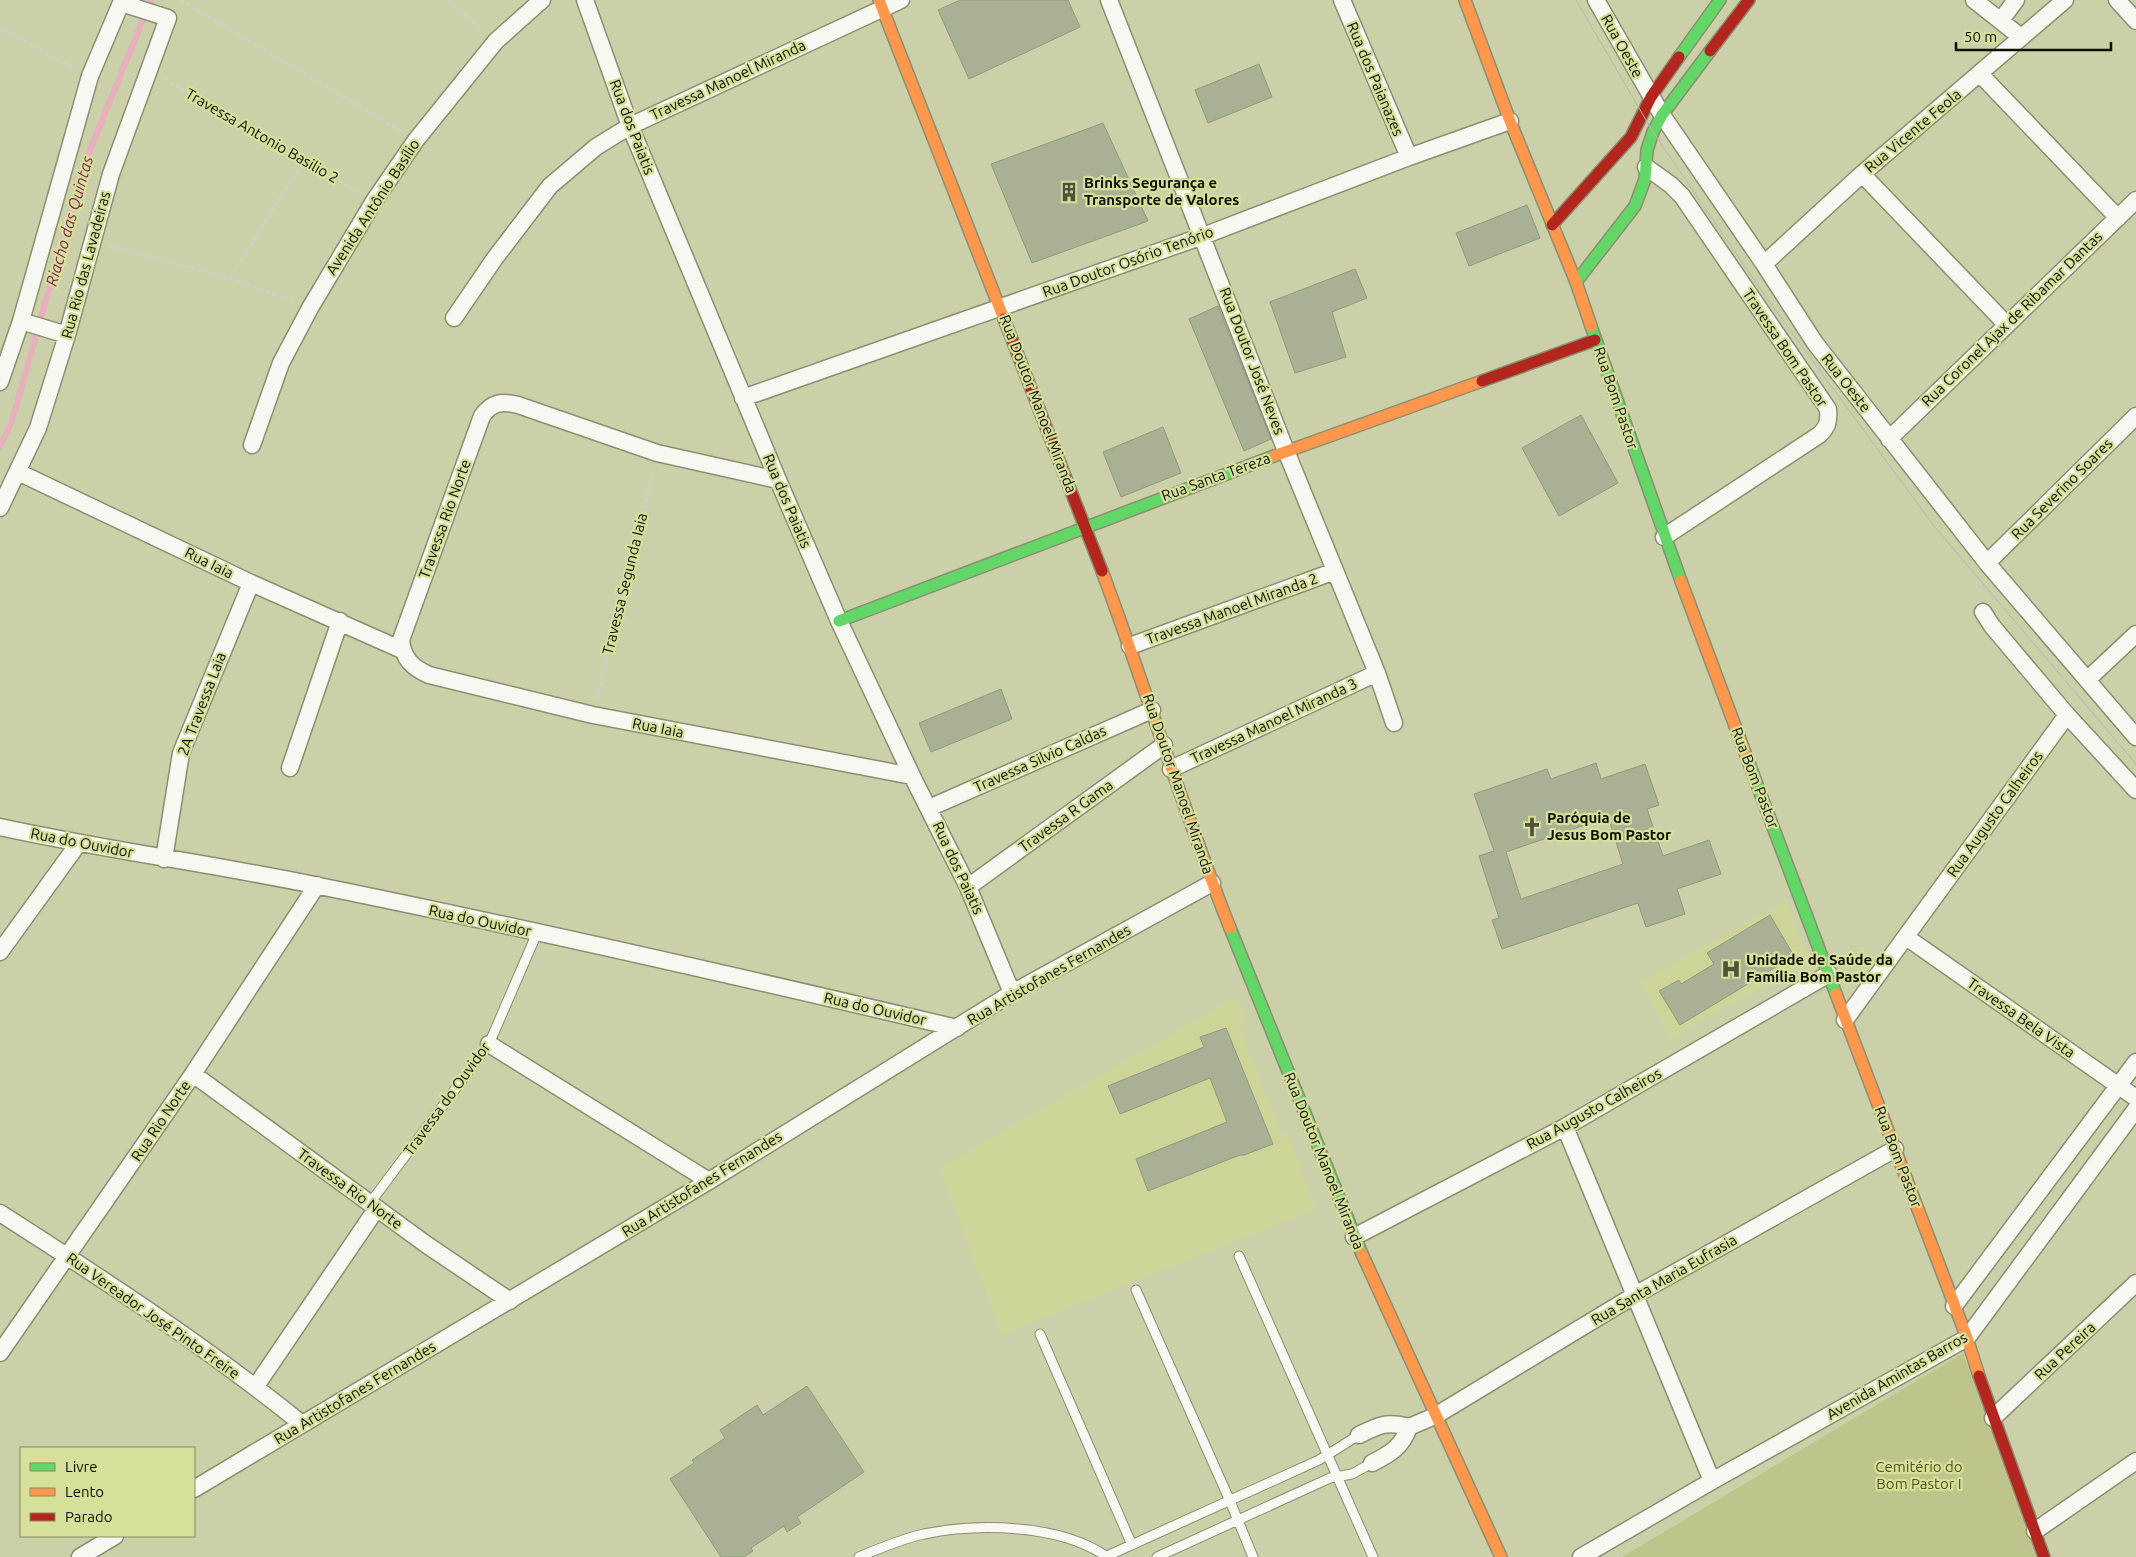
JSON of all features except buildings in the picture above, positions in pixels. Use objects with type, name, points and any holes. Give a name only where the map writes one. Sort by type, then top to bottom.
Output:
[{"type":"street","name":"Avenida Antônio Basílio","points":[[252,445],[281,363],[310,308],[374,201],[416,140],[496,41],[542,0]]},
{"type":"street","name":"Rua dos Paiatis","points":[[585,0],[630,126],[778,480],[839,621],[912,776],[968,887],[1012,992]]},
{"type":"street","name":"Travessa Manoel Miranda","points":[[454,318],[495,258],[550,186],[596,147],[630,126],[881,4],[902,0]]},
{"type":"street","name":"Rua Doutor José Neves","points":[[1109,0],[1286,451],[1377,673],[1394,723]]},
{"type":"street","name":"Rua dos Paianazes","points":[[1342,0],[1409,157]]},
{"type":"street","name":"Rua Bom Pastor","points":[[1465,0],[1510,121],[1576,282],[1664,537],[1829,974],[1844,1020],[1967,1338],[1993,1418],[2044,1557]]},
{"type":"street","name":"Rua Oeste","points":[[1596,0],[1662,115],[1764,264],[1815,343],[1988,563],[2136,737]]},
{"type":"street","points":[[1552,225],[1631,137],[1651,97],[1720,0]]},
{"type":"street","points":[[1576,282],[1635,206],[1645,179],[1647,150],[1653,132],[1662,115],[1748,0]]},
{"type":"street","points":[[1974,0],[2021,37]]},
{"type":"street","points":[[2001,20],[2016,0]]},
{"type":"street","name":"Rua Vicente Feola","points":[[1764,264],[1862,174],[2065,0]]},
{"type":"street","points":[[2117,0],[2136,21]]},
{"type":"street","name":"Rua Doutor Manoel Miranda","points":[[881,4],[1001,308],[1130,646],[1171,770],[1212,883],[1354,1237],[1501,1557]]},
{"type":"street","name":"Rua Rio das Lavadeiras","points":[[0,508],[38,428],[111,174],[168,18],[125,5],[90,76]]},
{"type":"street","points":[[1980,74],[2118,218]]},
{"type":"street","points":[[0,382],[24,322],[90,76]]},
{"type":"street","name":"Rua Doutor Osório Tenório","points":[[743,398],[1203,236],[1409,157],[1510,121]]},
{"type":"street","name":"Travessa Bom Pastor","points":[[1646,167],[1671,185],[1682,196],[1828,409],[1829,419],[1826,429],[1819,435],[1664,537]]},
{"type":"street","points":[[1862,174],[2006,324]]},
{"type":"street","name":"Rua Coronel Ajax de Ribamar Dantas","points":[[1889,439],[2136,200]]},
{"type":"street","points":[[24,322],[64,334]]},
{"type":"street","name":"Rua Santa Tereza","points":[[839,621],[1084,526],[1595,340]]},
{"type":"street","name":"Travessa Rio Norte","points":[[405,656],[402,640],[482,416],[494,404],[504,402],[518,404],[657,453]]},
{"type":"street","name":"Rua Severino Soares","points":[[1988,563],[2136,416]]},
{"type":"street","points":[[657,453],[778,480]]},
{"type":"street","name":"Rua Iaia","points":[[18,472],[251,583],[340,621],[405,656],[418,670],[429,675],[592,715],[912,776]]},
{"type":"street","name":"Travessa Manoel Miranda 2","points":[[1130,646],[1335,571]]},
{"type":"street","name":"2A Travessa Laia","points":[[164,859],[181,753],[251,583]]},
{"type":"street","points":[[1983,612],[1992,626],[2067,715],[2136,790]]},
{"type":"street","points":[[290,768],[340,621]]},
{"type":"street","points":[[2087,680],[2136,634]]},
{"type":"street","name":"Travessa Manoel Miranda 3","points":[[1171,770],[1377,673]]},
{"type":"street","name":"Travessa Silvio Caldas","points":[[929,808],[1152,710]]},
{"type":"street","name":"Rua Augusto Calheiros","points":[[1844,1020],[2067,715]]},
{"type":"street","name":"Travessa R Gama","points":[[968,887],[1164,745]]},
{"type":"street","name":"Rua do Ouvidor","points":[[0,826],[78,844],[317,885],[707,970],[957,1028]]},
{"type":"street","points":[[0,952],[78,844]]},
{"type":"street","name":"Rua Artistofanes Fernandes","points":[[195,1488],[709,1181],[1012,992],[1212,883]]},
{"type":"street","name":"Rua Rio Norte","points":[[0,1353],[193,1074],[317,885]]},
{"type":"street","name":"Travessa Bela Vista","points":[[1906,937],[2136,1098]]},
{"type":"street","name":"Rua Augusto Calheiros","points":[[1354,1237],[1565,1127],[1829,974]]},
{"type":"street","points":[[489,1044],[709,1181]]},
{"type":"street","points":[[1954,1306],[2136,1062]]},
{"type":"street","name":"Travessa Rio Norte","points":[[193,1074],[374,1206],[510,1301]]},
{"type":"street","name":"Avenida Amintas Barros","points":[[1581,1557],[1967,1338],[2136,1109]]},
{"type":"street","points":[[1565,1127],[1712,1481]]},
{"type":"street","name":"Rua Santa Maria Eufrasia","points":[[1409,1427],[1435,1416],[1635,1295],[1895,1149]]},
{"type":"street","name":"Travessa do Ouvidor","points":[[256,1386],[374,1206]]},
{"type":"street","name":"Rua Vereador José Pinto Freire","points":[[0,1213],[68,1256],[256,1386],[302,1424]]},
{"type":"street","name":"Rua Pereira","points":[[1993,1418],[2136,1283]]},
{"type":"street","points":[[1359,1435],[1381,1424],[1398,1424],[1409,1427],[1393,1452],[1372,1463]]},
{"type":"street","points":[[2035,1531],[2136,1461]]},
{"type":"street","points":[[80,1557],[113,1537]]},
{"type":"lane","name":"Travessa do Ouvidor","points":[[374,1206],[489,1044],[537,933]]},
{"type":"lane","points":[[1239,1256],[1373,1557]]},
{"type":"lane","points":[[1136,1290],[1253,1557]]},
{"type":"lane","points":[[1040,1334],[1132,1545]]},
{"type":"lane","points":[[859,1557],[882,1547],[923,1534],[960,1529],[997,1528],[1028,1530],[1058,1536],[1107,1557],[1328,1455],[1359,1435]]},
{"type":"lane","points":[[1158,1557],[1330,1478],[1352,1474],[1372,1463]]},
{"type":"path","points":[[180,0],[416,140]]},
{"type":"path","points":[[448,0],[496,41]]},
{"type":"path","points":[[0,28],[90,76]]},
{"type":"path","name":"Travessa Antonio Basilio 2","points":[[150,71],[374,201]]},
{"type":"path","points":[[230,278],[304,160]]},
{"type":"path","points":[[93,241],[230,278],[310,308]]},
{"type":"path","name":"Travessa Segunda Iaia","points":[[592,715],[657,453]]},
{"type":"shaded area","name":"Unidade de Saúde da Família Bom Pastor","points":[[1786,901],[1809,962],[1670,1038],[1641,982]]},
{"type":"shaded area","points":[[1236,997],[1244,1016],[1240,1027],[1251,1057],[1279,1129],[1289,1138],[1316,1209],[1002,1334],[940,1168]]},
{"type":"green space","name":"Cemitério do Bom Pastor I","points":[[1963,1353],[2036,1557],[1622,1557]]},
{"type":"waterway","name":"Riacho das Quintas","points":[[0,446],[12,421],[84,165],[151,0]]},
{"type":"tram line","points":[[1576,0],[1653,132],[1768,300],[1934,526],[2136,764]]},
{"type":"traffic: fast","points":[[1679,57],[1720,0]]},
{"type":"traffic: fast","points":[[1576,282],[1635,206],[1645,179],[1647,150],[1653,132],[1662,115],[1710,51]]},
{"type":"traffic: fast","points":[[1591,326],[1681,581]]},
{"type":"traffic: fast","points":[[839,621],[1274,456]]},
{"type":"traffic: fast","points":[[1747,758],[1836,994]]},
{"type":"traffic: fast","points":[[1230,928],[1362,1254]]},
{"type":"traffic: slow","points":[[879,0],[1004,319]]},
{"type":"traffic: slow","points":[[1465,0],[1510,121],[1576,282],[1591,326]]},
{"type":"traffic: slow","points":[[1274,456],[1482,381]]},
{"type":"traffic: slow","points":[[1102,571],[1196,839],[1230,928]]},
{"type":"traffic: slow","points":[[1681,581],[1747,758]]},
{"type":"traffic: slow","points":[[1836,994],[1967,1338],[1979,1376]]},
{"type":"traffic: slow","points":[[1362,1254],[1501,1557]]},
{"type":"traffic: jam","points":[[1710,51],[1749,0]]},
{"type":"traffic: jam","points":[[1552,225],[1631,137],[1651,97],[1679,57]]},
{"type":"traffic: jam","points":[[1004,319],[1102,571]]},
{"type":"traffic: jam","points":[[1482,381],[1595,340]]},
{"type":"traffic: jam","points":[[1979,1376],[2044,1557]]},
{"type":"place","name":"Brinks Segurança e Transporte de Valores","points":[[1069,192]]},
{"type":"place","name":"Paróquia de Jesus Bom Pastor","points":[[1532,827]]},
{"type":"place","name":"Unidade de Saúde da Família Bom Pastor","points":[[1731,969]]}]
